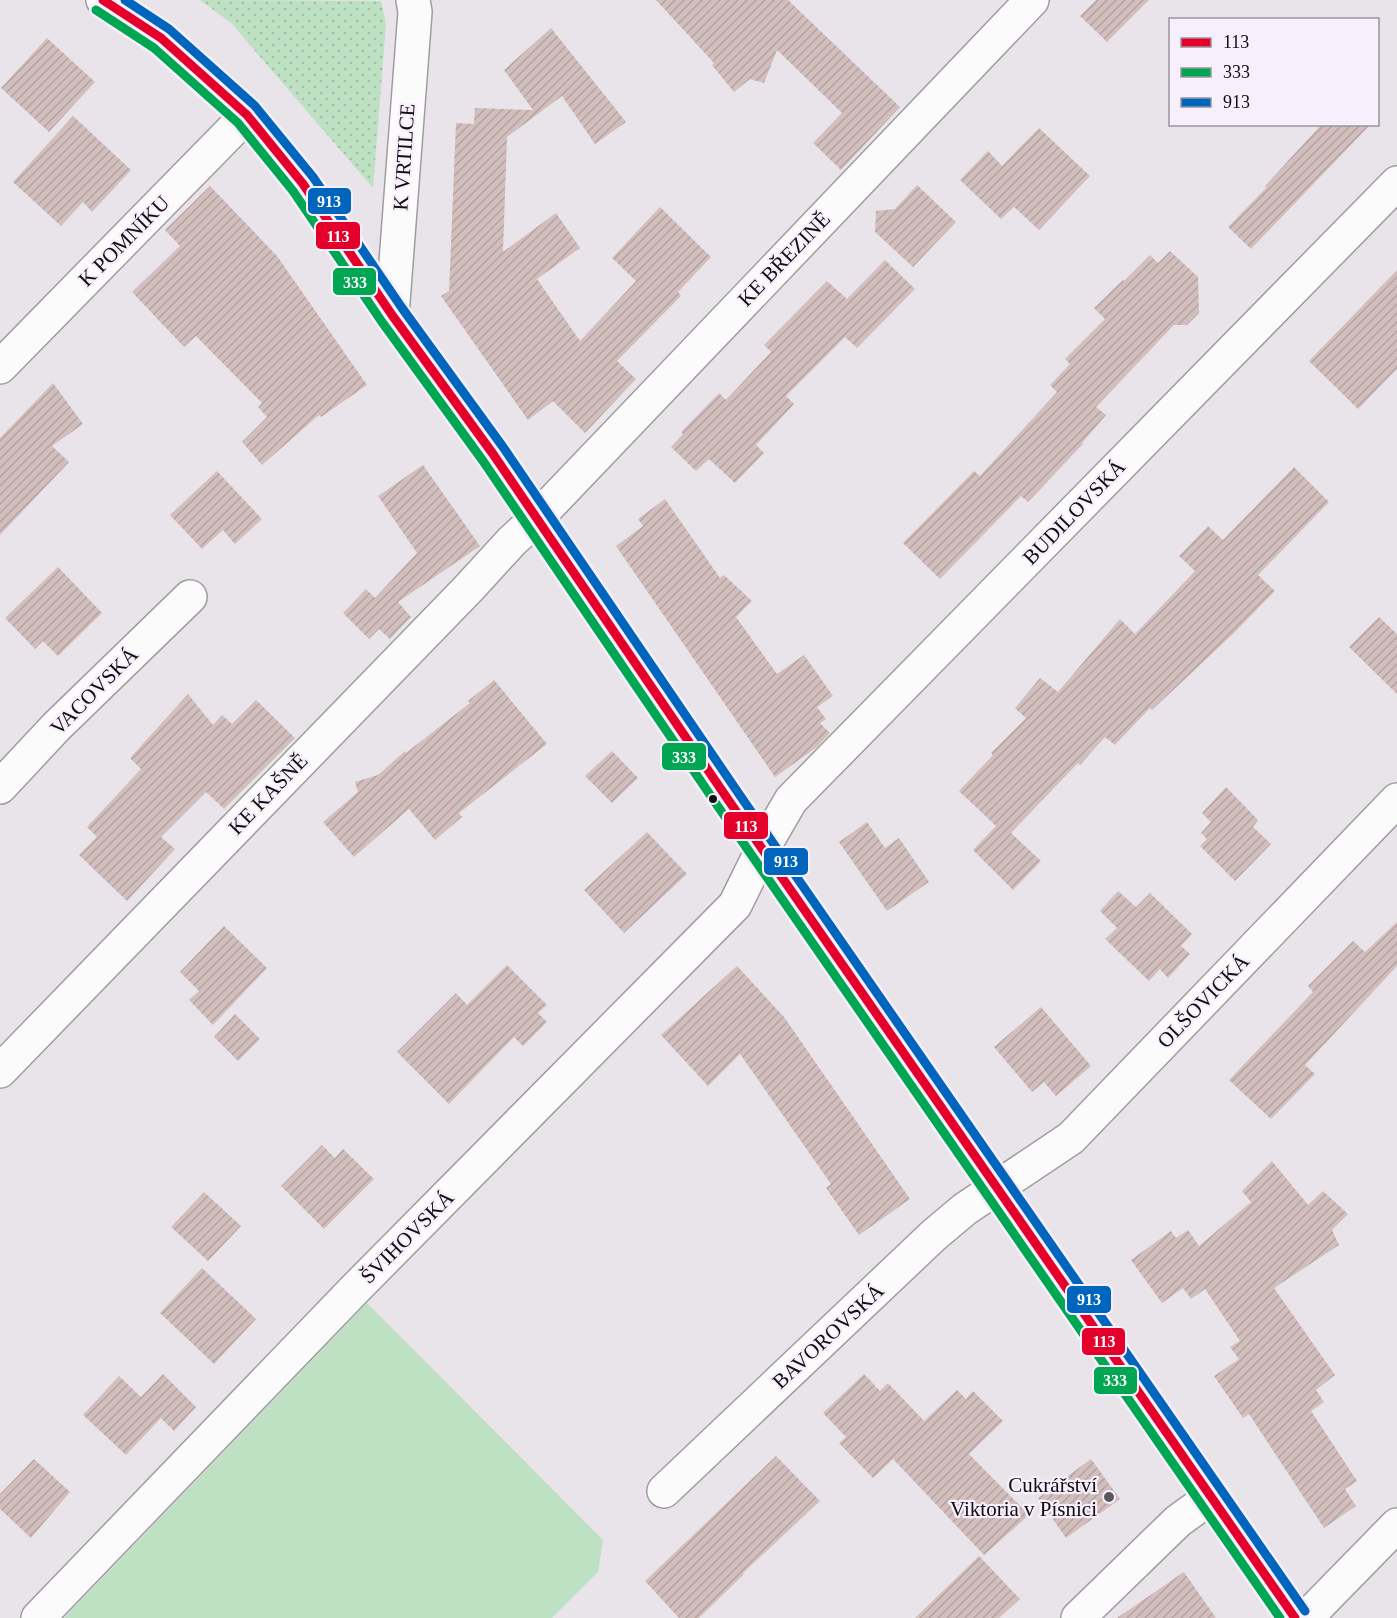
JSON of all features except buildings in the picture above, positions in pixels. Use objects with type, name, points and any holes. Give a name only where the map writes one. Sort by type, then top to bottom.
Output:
[{"type":"street","points":[[103,0],[161,38],[247,115],[303,184],[392,315],[537,518],[1210,1497],[1296,1618]]},
{"type":"street","name":"K VRTILCE","points":[[392,315],[415,12],[413,0]]},
{"type":"street","name":"KE BŘEZINĚ","points":[[537,518],[1032,0]]},
{"type":"street","name":"K POMNÍKU","points":[[0,367],[247,115]]},
{"type":"street","name":"BUDILOVSKÁ","points":[[763,848],[791,800],[1397,183]]},
{"type":"street","name":"KE KAŠNĚ","points":[[0,1071],[537,518]]},
{"type":"street","name":"VACOVSKÁ","points":[[0,788],[56,727],[190,597]]},
{"type":"street","name":"OLŠOVICKÁ","points":[[997,1187],[1071,1138],[1397,800]]},
{"type":"street","name":"ŠVIHOVSKÁ","points":[[38,1618],[355,1289],[735,905],[763,848]]},
{"type":"street","name":"BAVOROVSKÁ","points":[[664,1491],[933,1235],[997,1187]]},
{"type":"street","points":[[1078,1618],[1178,1521],[1210,1497]]},
{"type":"street","points":[[1306,1618],[1397,1525]]},
{"type":"green space","points":[[200,0],[381,1],[386,24],[373,188],[231,23]]},
{"type":"green space","points":[[367,1303],[603,1540],[598,1572],[552,1618],[64,1618]]},
{"type":"transit line","name":"113","points":[[103,0],[161,38],[247,115],[303,184],[392,315],[493,454],[729,801],[1295,1618]]},
{"type":"transit line","name":"913","points":[[125,0],[169,29],[255,106],[313,177],[402,308],[503,447],[739,794],[1305,1611]]},
{"type":"transit line","name":"333","points":[[96,10],[154,48],[238,123],[293,191],[382,322],[483,461],[719,808],[1280,1618]]},
{"type":"place","name":"Cukrářství Viktoria v Písnici","points":[[1109,1497]]}]
